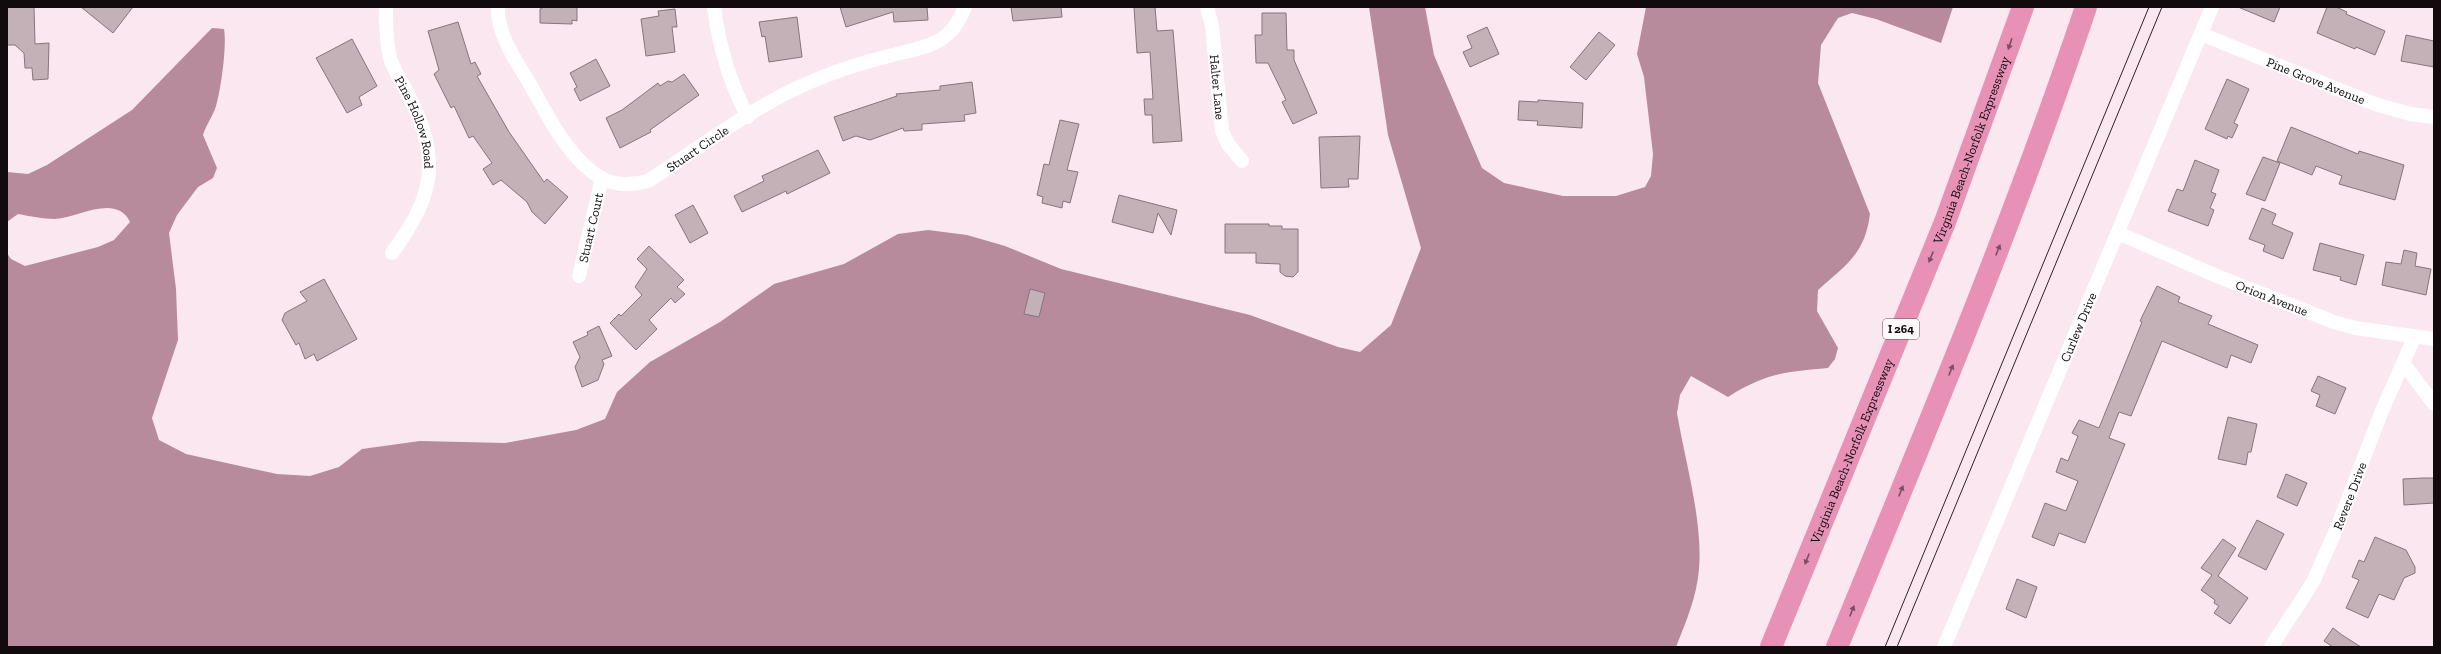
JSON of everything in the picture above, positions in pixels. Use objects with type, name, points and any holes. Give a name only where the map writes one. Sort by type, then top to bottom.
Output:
[{"type":"highway","name":"Virginia Beach-Norfolk Expressway","points":[[1771,647],[1945,222],[2023,7]]},
{"type":"highway","points":[[1837,647],[1948,378],[2018,200],[2086,7]]},
{"type":"street","name":"Pine Hollow Road","points":[[386,7],[386,38],[391,59],[428,140],[430,164],[428,185],[422,205],[409,230],[392,253]]},
{"type":"street","name":"Stuart Circle","points":[[498,7],[503,34],[513,58],[543,110],[567,144],[589,169],[602,178],[615,183],[627,184],[648,182],[770,102],[816,79],[857,64],[935,44],[950,34],[960,20],[965,7]]},
{"type":"street","points":[[714,7],[718,39],[726,70],[748,117]]},
{"type":"street","name":"Halter Lane","points":[[1207,7],[1212,26],[1222,130],[1228,144],[1242,160]]},
{"type":"street","name":"Curlew Drive","points":[[1944,647],[2212,7]]},
{"type":"street","name":"Pine Grove Avenue","points":[[2201,34],[2375,104],[2410,114],[2434,117]]},
{"type":"street","name":"Stuart Court","points":[[579,276],[602,178]]},
{"type":"street","name":"Orion Avenue","points":[[2118,233],[2334,322],[2355,328],[2414,338],[2434,339]]},
{"type":"street","name":"Revere Drive","points":[[2272,647],[2313,582],[2339,523],[2381,413],[2414,338]]},
{"type":"street","points":[[2403,363],[2434,404]]},
{"type":"shaded area","points":[[1369,7],[1425,7],[1434,55],[1482,168],[1504,183],[1563,196],[1616,196],[1645,187],[1651,176],[1653,154],[1644,77],[1637,54],[1646,7],[1953,7],[1941,43],[1876,19],[1852,13],[1838,18],[1821,45],[1818,83],[1870,214],[1867,228],[1864,239],[1853,258],[1818,290],[1817,311],[1838,348],[1835,359],[1828,368],[1787,373],[1765,378],[1728,397],[1691,376],[1680,395],[1677,413],[1696,511],[1700,550],[1696,589],[1684,628],[1676,647],[7,647],[7,253],[11,259],[25,266],[98,247],[114,240],[130,222],[124,214],[116,209],[106,208],[55,219],[18,214],[7,222],[7,172],[28,174],[47,165],[132,110],[212,28],[224,29],[224,56],[218,99],[203,135],[217,168],[213,178],[198,187],[177,215],[169,233],[176,289],[178,340],[152,418],[159,440],[186,454],[277,474],[310,476],[339,467],[362,449],[420,441],[505,443],[576,430],[605,419],[617,392],[650,362],[720,322],[774,284],[844,264],[898,234],[928,230],[967,235],[1005,246],[1061,269],[1250,315],[1338,347],[1360,352],[1391,325],[1421,248],[1388,135]]},
{"type":"building","points":[[7,7],[34,7],[35,44],[49,43],[48,79],[33,80],[32,68],[25,68],[24,53],[15,45],[7,45]]},
{"type":"building","points":[[81,7],[133,7],[113,33]]},
{"type":"building","points":[[544,7],[577,7],[577,21],[572,20],[572,24],[540,23],[540,9]]},
{"type":"building","points":[[840,7],[927,7],[928,20],[894,22],[893,12],[846,27]]},
{"type":"building","points":[[1011,7],[1061,7],[1062,17],[1013,21]]},
{"type":"building","points":[[1134,7],[1155,7],[1157,31],[1173,30],[1182,141],[1153,143],[1152,115],[1145,115],[1144,99],[1153,99],[1150,52],[1137,53]]},
{"type":"building","points":[[2238,7],[2280,7],[2274,22]]},
{"type":"building","points":[[2327,7],[2336,7],[2347,12],[2346,14],[2385,31],[2375,55],[2356,47],[2355,49],[2317,33]]},
{"type":"building","points":[[675,9],[677,27],[672,27],[675,52],[646,56],[641,19],[659,16],[658,11]]},
{"type":"building","points":[[1262,13],[1286,13],[1287,50],[1294,50],[1294,60],[1317,113],[1293,124],[1282,102],[1286,100],[1268,63],[1256,63],[1255,35],[1262,35]]},
{"type":"building","points":[[797,17],[802,57],[769,62],[765,36],[762,37],[759,22]]},
{"type":"building","points":[[458,22],[471,64],[475,62],[481,74],[477,76],[509,132],[544,182],[547,179],[568,197],[545,224],[532,212],[527,202],[501,180],[493,185],[483,169],[492,163],[473,136],[469,138],[454,106],[451,108],[434,74],[439,70],[428,31]]},
{"type":"building","points":[[1487,27],[1499,54],[1470,67],[1463,52],[1472,48],[1467,36]]},
{"type":"building","points":[[1599,32],[1615,45],[1586,80],[1570,67]]},
{"type":"building","points":[[2406,35],[2434,41],[2434,67],[2401,61]]},
{"type":"building","points":[[352,39],[377,86],[359,97],[362,105],[347,113],[316,58]]},
{"type":"building","points":[[596,59],[610,86],[580,101],[574,89],[577,87],[570,73]]},
{"type":"building","points":[[684,74],[699,95],[650,130],[651,132],[620,148],[606,118],[622,110],[658,83],[660,86],[668,81],[672,82]]},
{"type":"building","points":[[2227,79],[2249,89],[2234,123],[2238,125],[2232,138],[2228,136],[2227,139],[2205,129]]},
{"type":"building","points":[[972,82],[976,113],[964,115],[965,121],[922,124],[922,130],[904,131],[903,128],[870,140],[856,136],[843,141],[834,117],[897,96],[896,94],[940,90],[940,86]]},
{"type":"building","points":[[1538,100],[1583,103],[1582,128],[1537,125],[1538,121],[1518,120],[1519,101],[1538,102]]},
{"type":"building","points":[[1060,120],[1079,124],[1067,170],[1078,172],[1070,203],[1063,201],[1062,208],[1042,203],[1043,197],[1037,195],[1044,164],[1049,165]]},
{"type":"building","points":[[2291,127],[2358,154],[2359,151],[2404,165],[2395,200],[2339,184],[2342,176],[2316,166],[2312,175],[2277,161]]},
{"type":"building","points":[[1360,136],[1358,179],[1348,179],[1349,187],[1321,188],[1319,137]]},
{"type":"building","points":[[818,150],[830,173],[787,194],[786,191],[742,212],[734,196],[764,181],[762,176]]},
{"type":"building","points":[[2263,157],[2280,163],[2265,201],[2246,194]]},
{"type":"building","points":[[2195,160],[2219,170],[2211,192],[2216,194],[2210,208],[2214,210],[2208,226],[2168,211],[2177,189],[2183,191]]},
{"type":"building","points":[[1119,195],[1177,210],[1171,235],[1158,213],[1153,233],[1112,222]]},
{"type":"building","points":[[693,205],[708,233],[690,243],[675,215]]},
{"type":"building","points":[[2262,208],[2276,214],[2272,224],[2293,233],[2283,259],[2263,251],[2265,245],[2249,239]]},
{"type":"building","points":[[1225,224],[1269,224],[1269,226],[1282,226],[1282,229],[1298,229],[1298,272],[1293,277],[1285,276],[1280,272],[1280,264],[1256,263],[1256,253],[1225,253]]},
{"type":"building","points":[[2320,243],[2364,255],[2356,285],[2340,280],[2341,277],[2313,270]]},
{"type":"building","points":[[649,246],[684,280],[677,287],[685,294],[675,303],[671,298],[649,320],[657,329],[636,350],[610,323],[619,314],[621,316],[642,295],[635,287],[647,269],[637,259]]},
{"type":"building","points":[[2404,250],[2417,253],[2415,266],[2431,269],[2426,295],[2382,285],[2386,262],[2401,264]]},
{"type":"building","points":[[324,279],[357,339],[317,361],[314,354],[305,359],[299,343],[296,345],[282,320],[285,313],[307,301],[300,292]]},
{"type":"building","points":[[2157,286],[2180,297],[2178,302],[2212,316],[2208,324],[2258,345],[2251,363],[2231,355],[2227,368],[2162,341],[2131,416],[2119,412],[2109,438],[2125,444],[2085,543],[2059,533],[2054,546],[2032,537],[2045,503],[2066,511],[2078,481],[2056,472],[2061,458],[2068,461],[2078,436],[2072,433],[2079,420],[2099,428],[2142,322],[2140,321]]},
{"type":"building","points":[[1030,289],[1045,293],[1039,317],[1024,314]]},
{"type":"building","points":[[599,326],[612,356],[602,360],[604,364],[598,380],[582,387],[575,367],[580,357],[573,342],[588,335],[587,332]]},
{"type":"building","points":[[2318,376],[2346,388],[2335,414],[2316,406],[2320,395],[2311,391]]},
{"type":"building","points":[[2228,417],[2257,424],[2251,452],[2248,452],[2246,465],[2218,459]]},
{"type":"building","points":[[2286,474],[2307,483],[2297,506],[2277,497]]},
{"type":"building","points":[[2434,478],[2434,503],[2404,505],[2403,479]]},
{"type":"building","points":[[2257,520],[2284,534],[2266,570],[2238,556]]},
{"type":"building","points":[[2375,537],[2406,550],[2415,567],[2415,573],[2404,578],[2394,600],[2379,594],[2368,618],[2346,608],[2359,580],[2352,577],[2359,560],[2364,562]]},
{"type":"building","points":[[2223,539],[2236,548],[2218,576],[2248,598],[2230,624],[2214,613],[2219,606],[2214,603],[2215,600],[2201,590],[2212,575],[2201,568]]},
{"type":"building","points":[[2017,579],[2037,587],[2026,618],[2006,609]]},
{"type":"building","points":[[2333,628],[2361,647],[2333,647],[2324,641]]},
{"type":"tram line","points":[[1885,647],[2149,7]]},
{"type":"tram line","points":[[1897,647],[2162,7]]}]
